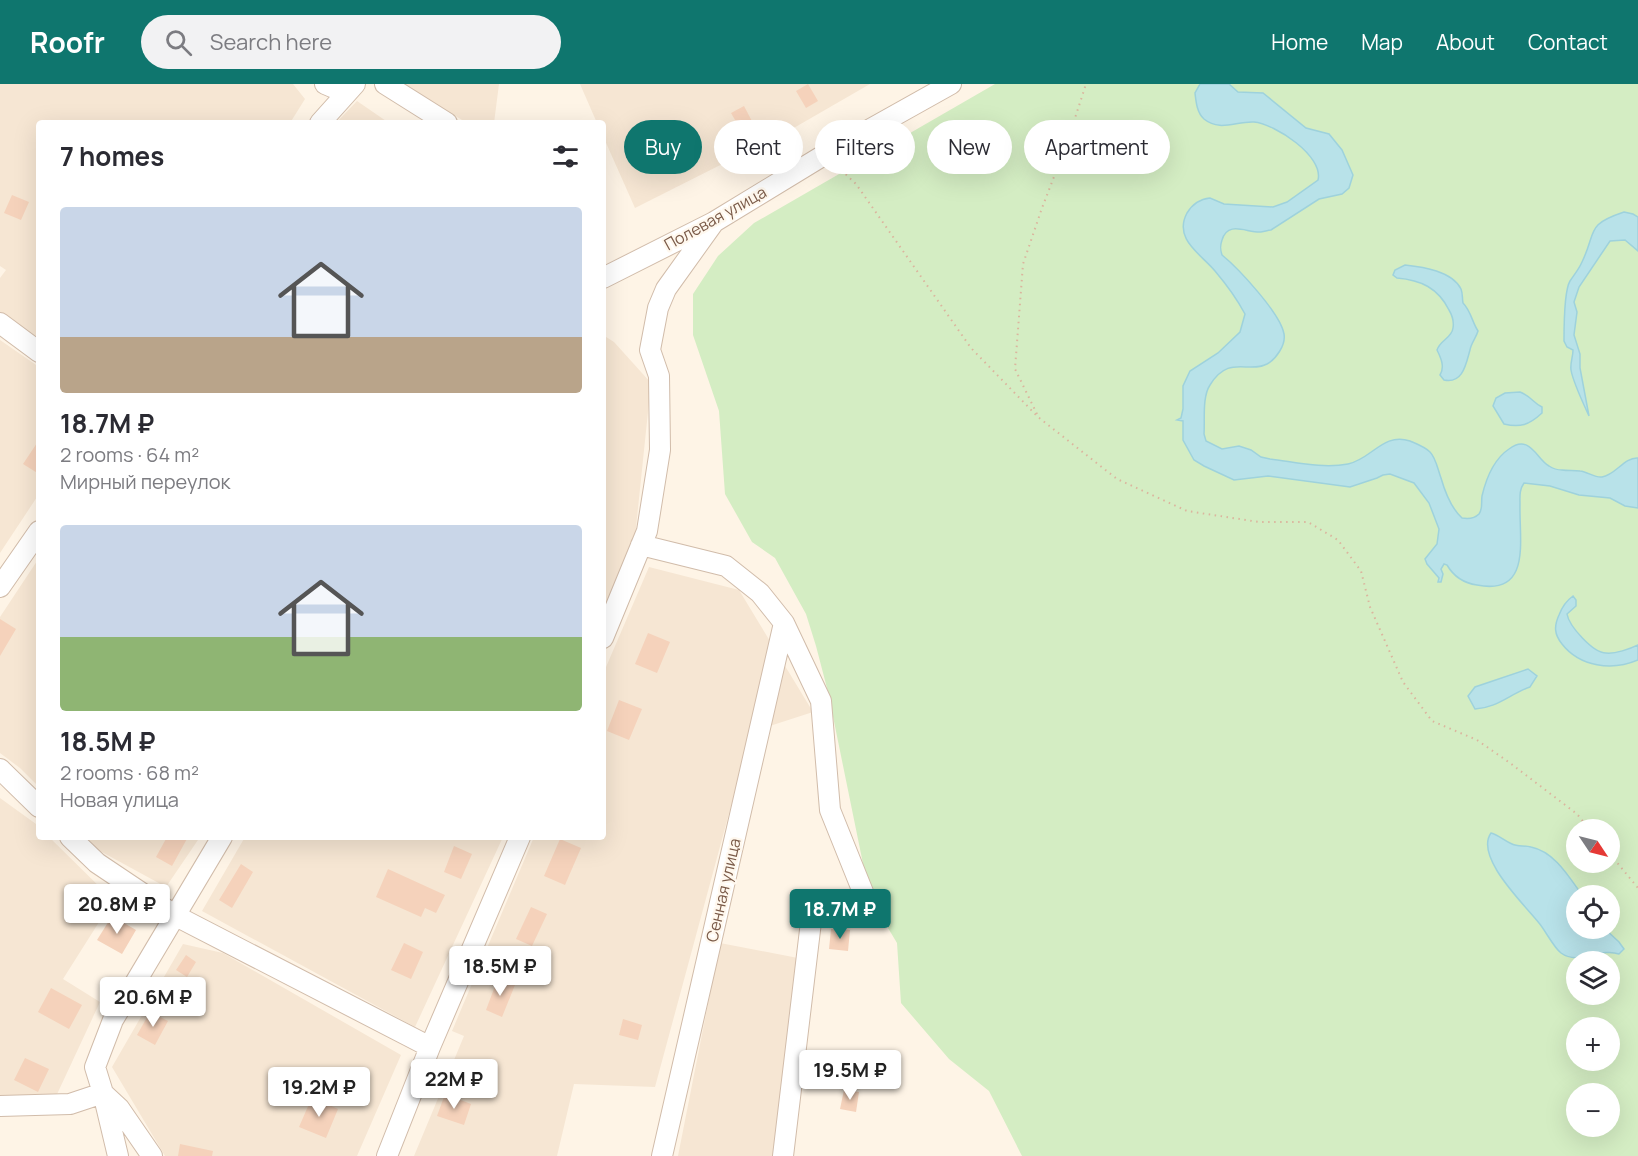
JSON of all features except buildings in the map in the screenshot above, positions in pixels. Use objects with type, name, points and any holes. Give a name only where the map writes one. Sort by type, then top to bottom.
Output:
[{"type":"street","points":[[326,84],[332,87],[339,84]]},
{"type":"street","points":[[323,120],[355,84]]},
{"type":"street","points":[[385,84],[442,120]]},
{"type":"street","name":"Полевая улица","points":[[886,120],[951,84]]},
{"type":"street","name":"Полевая улица","points":[[606,276],[714,222],[815,160]]},
{"type":"street","points":[[606,631],[646,531],[660,450],[659,376],[650,350],[652,328],[666,289],[714,222]]},
{"type":"street","points":[[0,323],[36,350]]},
{"type":"street","points":[[0,587],[36,535]]},
{"type":"street","points":[[641,544],[726,566],[760,592],[784,623],[821,701],[830,810],[869,908]]},
{"type":"street","name":"Сенная улица","points":[[662,1156],[784,623]]},
{"type":"street","points":[[0,770],[36,804]]},
{"type":"street","points":[[73,840],[97,863],[176,916],[430,1047]]},
{"type":"street","points":[[118,1156],[94,1066],[113,1020],[220,840]]},
{"type":"street","points":[[387,1156],[430,1047],[519,840]]},
{"type":"street","points":[[783,1156],[813,905]]},
{"type":"street","points":[[0,1106],[70,1104],[103,1093]]},
{"type":"street","points":[[103,1093],[119,1108],[152,1156]]},
{"type":"path","points":[[1038,417],[1015,369],[1023,264],[1067,144],[1086,84]]},
{"type":"path","points":[[846,174],[856,183],[970,348],[1038,417],[1117,479],[1187,511],[1258,522],[1308,522],[1338,540],[1361,571],[1370,607],[1403,682],[1432,721],[1477,740],[1581,819]]},
{"type":"path","points":[[1620,866],[1638,888]]},
{"type":"shaded area","points":[[0,84],[293,84],[305,99],[292,120],[36,120],[36,340],[0,313],[0,278],[6,270],[0,266]]},
{"type":"shaded area","points":[[403,84],[499,84],[494,120],[462,120]]},
{"type":"shaded area","points":[[580,84],[870,84],[803,123],[803,120],[714,120],[714,168],[635,208],[606,143],[606,120],[596,120]]},
{"type":"shaded area","points":[[357,101],[385,120],[339,120]]},
{"type":"shaded area","points":[[606,337],[614,342],[651,383],[635,537],[606,603]]},
{"type":"shaded area","points":[[0,340],[36,365],[36,499],[0,553]]},
{"type":"shaded area","points":[[36,563],[36,784],[0,753],[0,617]]},
{"type":"shaded area","points":[[649,567],[739,590],[813,712],[751,732],[655,1087],[574,1084],[557,1156],[414,1156],[464,1036],[452,1031],[533,840],[606,840],[606,667]]},
{"type":"shaded area","points":[[0,798],[36,824],[36,840],[52,840],[113,900],[63,979],[100,1002],[52,1105],[0,1106]]},
{"type":"shaded area","points":[[89,840],[198,840],[166,887],[100,851]]},
{"type":"shaded area","points":[[243,840],[502,840],[415,1027],[202,911]]},
{"type":"shaded area","points":[[720,943],[803,959],[774,1156],[678,1156]]},
{"type":"shaded area","points":[[183,944],[223,953],[401,1055],[357,1156],[165,1156],[112,1067]]},
{"type":"green space","points":[[995,84],[1638,84],[1638,1156],[1022,1156],[989,1091],[949,1059],[901,1003],[897,943],[870,898],[828,692],[806,614],[775,558],[752,542],[725,494],[719,411],[693,335],[693,294],[718,256],[754,223],[839,174],[915,174],[915,130],[927,123],[927,174],[1012,174],[1012,120],[933,120]]},
{"type":"water","points":[[1200,84],[1229,84],[1238,92],[1263,93],[1306,128],[1329,134],[1342,150],[1353,175],[1349,188],[1342,194],[1319,199],[1271,230],[1256,232],[1233,229],[1225,234],[1221,246],[1222,255],[1248,280],[1267,304],[1281,325],[1284,338],[1280,351],[1267,364],[1260,367],[1231,367],[1217,376],[1210,385],[1204,409],[1206,441],[1222,449],[1239,446],[1270,459],[1329,466],[1356,461],[1392,440],[1410,441],[1426,449],[1432,455],[1452,505],[1462,518],[1473,518],[1479,514],[1482,496],[1491,470],[1504,453],[1516,445],[1528,446],[1553,468],[1580,471],[1599,477],[1607,476],[1628,460],[1638,458],[1638,508],[1625,506],[1610,498],[1579,495],[1550,486],[1524,483],[1520,496],[1519,562],[1515,574],[1507,582],[1495,586],[1477,585],[1459,579],[1444,564],[1441,569],[1443,574],[1441,582],[1438,582],[1439,578],[1425,559],[1437,544],[1439,529],[1429,503],[1414,483],[1390,474],[1350,487],[1268,476],[1234,480],[1194,460],[1183,440],[1183,421],[1177,420],[1181,418],[1183,409],[1183,386],[1190,371],[1218,353],[1240,332],[1245,314],[1223,281],[1190,245],[1184,231],[1187,213],[1197,202],[1210,198],[1224,204],[1273,207],[1287,202],[1318,180],[1318,171],[1306,152],[1274,129],[1254,122],[1216,125],[1204,119],[1198,111],[1195,96]]},
{"type":"water","points":[[1624,212],[1638,217],[1638,251],[1625,240],[1610,241],[1579,287],[1574,302],[1577,312],[1574,335],[1580,354],[1580,368],[1589,416],[1572,375],[1573,350],[1567,347],[1564,341],[1568,286],[1582,262],[1594,230],[1603,221]]},
{"type":"water","points":[[1405,265],[1444,274],[1457,283],[1461,289],[1463,303],[1478,331],[1463,372],[1456,379],[1444,380],[1440,375],[1442,366],[1437,350],[1452,331],[1451,314],[1445,302],[1428,286],[1393,275],[1395,270]]},
{"type":"water","points":[[1520,392],[1542,407],[1542,413],[1524,425],[1504,424],[1493,406],[1496,398],[1505,393]]},
{"type":"water","points":[[1573,596],[1576,606],[1567,614],[1582,638],[1595,649],[1606,653],[1622,651],[1638,645],[1638,660],[1618,665],[1597,665],[1569,652],[1557,637],[1556,626],[1563,607]]},
{"type":"water","points":[[1528,669],[1537,676],[1530,687],[1497,703],[1475,709],[1468,696],[1475,687]]},
{"type":"water","points":[[1491,833],[1514,845],[1540,850],[1566,873],[1575,885],[1566,885],[1566,939],[1616,939],[1624,949],[1620,953],[1620,951],[1566,951],[1566,955],[1561,953],[1503,880],[1489,855],[1488,843]]}]
